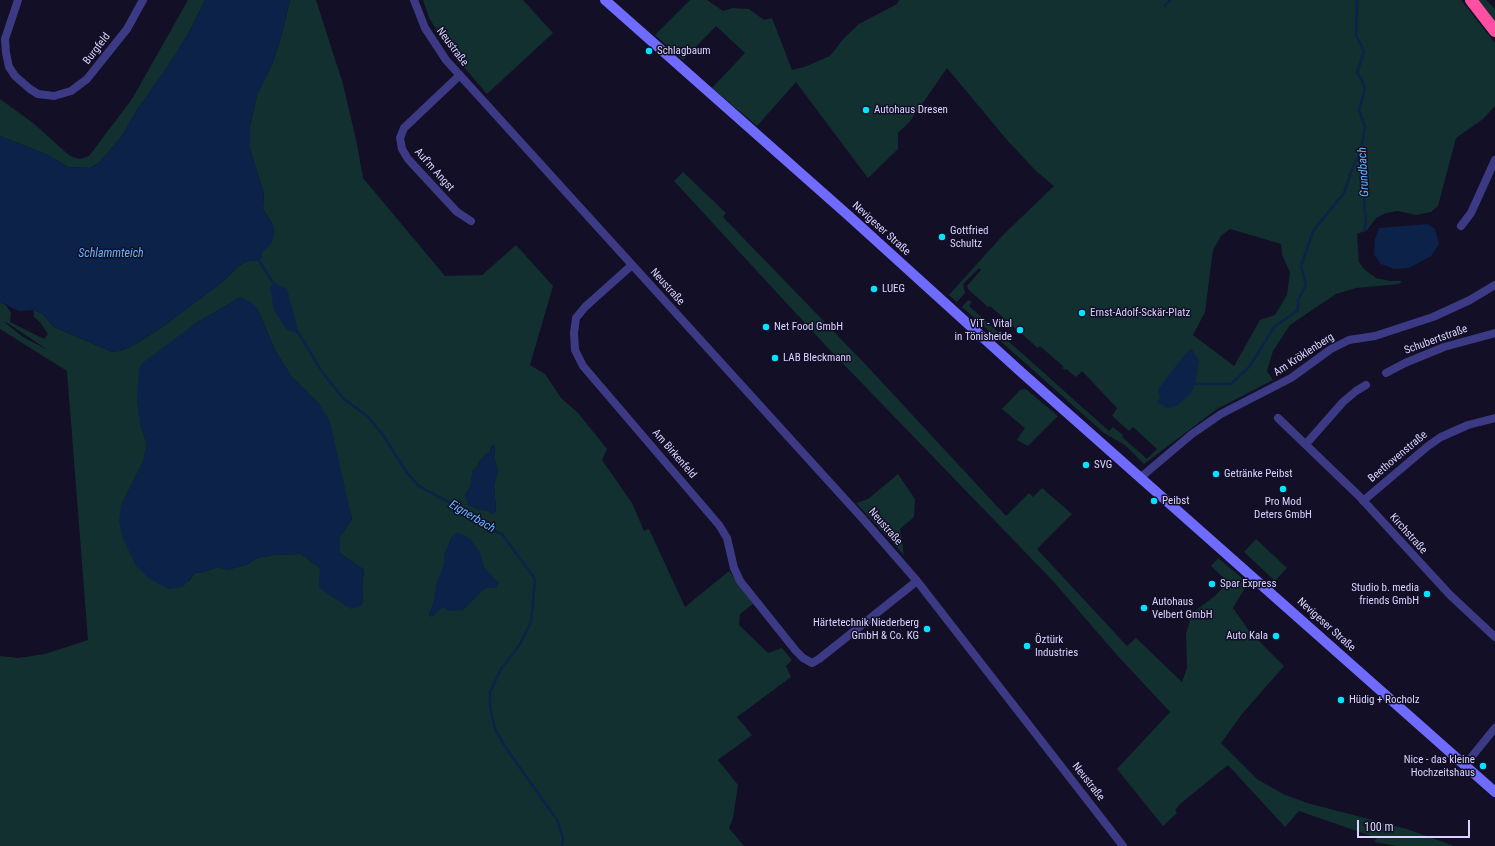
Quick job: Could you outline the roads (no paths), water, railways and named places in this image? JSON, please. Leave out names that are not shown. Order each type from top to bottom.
[{"type":"highway","points":[[1471,0],[1495,31]]},
{"type":"main road","name":"Nevigeser Straße","points":[[605,0],[849,216],[1021,372],[1495,792]]},
{"type":"street","name":"Burgfeld","points":[[18,0],[5,39],[9,67],[15,76],[30,89],[38,94],[54,96],[71,91],[86,79],[127,28],[143,0]]},
{"type":"street","name":"Neustraße","points":[[414,0],[420,19],[446,60],[852,507],[917,581],[1123,846]]},
{"type":"street","name":"Auf'm Angst","points":[[460,75],[404,128],[400,138],[402,149],[408,159],[457,212],[471,221]]},
{"type":"street","points":[[1461,226],[1471,213],[1495,160]]},
{"type":"street","name":"Am Birkenfeld","points":[[632,265],[585,307],[576,318],[574,333],[575,350],[583,366],[719,525],[727,538],[736,574],[740,581],[796,651],[803,658],[812,663],[819,660],[917,581]]},
{"type":"street","name":"Am Kröklenberg","points":[[1141,477],[1178,445],[1221,414],[1291,378],[1331,349],[1349,340],[1381,335],[1433,317],[1470,300],[1495,285]]},
{"type":"street","name":"Schubertstraße","points":[[1386,374],[1405,363],[1444,347],[1485,335],[1495,334]]},
{"type":"street","points":[[1306,444],[1343,402],[1366,385]]},
{"type":"street","name":"Kirchstraße","points":[[1278,418],[1363,501],[1450,595],[1495,637]]},
{"type":"street","name":"Beethovenstraße","points":[[1363,501],[1428,446],[1441,437],[1468,425],[1495,418]]},
{"type":"street","points":[[1465,765],[1495,728]]},
{"type":"water","name":"Schlammteich","points":[[205,0],[290,0],[281,37],[272,65],[257,95],[250,125],[250,149],[264,194],[263,209],[273,225],[274,235],[271,244],[262,253],[262,258],[255,261],[250,260],[240,265],[226,279],[161,328],[134,345],[120,351],[112,352],[54,327],[43,314],[34,310],[19,311],[0,302],[0,136],[48,155],[68,167],[90,168],[99,163],[122,136],[137,110],[170,63],[187,36]]},
{"type":"water","points":[[1427,224],[1435,229],[1439,244],[1431,256],[1409,268],[1394,269],[1381,264],[1374,255],[1375,239],[1379,228]]},
{"type":"water","points":[[274,283],[287,289],[299,334],[286,329],[274,310],[270,288]]},
{"type":"water","points":[[241,297],[252,303],[257,308],[275,350],[291,376],[319,403],[330,422],[352,519],[340,537],[340,553],[364,570],[362,589],[363,601],[362,605],[358,607],[351,609],[319,588],[320,568],[301,554],[274,555],[256,558],[248,564],[227,570],[218,567],[204,572],[195,573],[183,587],[168,589],[150,579],[136,566],[122,536],[119,521],[121,506],[143,462],[147,444],[140,424],[137,401],[139,370],[141,364],[196,323]]},
{"type":"water","points":[[1192,349],[1199,361],[1195,384],[1190,394],[1183,401],[1170,408],[1165,407],[1157,402],[1160,398],[1158,391],[1159,388],[1186,353]]},
{"type":"water","points":[[493,444],[495,446],[494,458],[498,470],[494,486],[496,511],[494,514],[491,514],[488,510],[479,510],[468,505],[465,495],[470,488],[473,470],[477,468],[479,462],[484,456],[490,452]]},
{"type":"water","points":[[457,533],[462,534],[472,541],[480,553],[483,566],[499,583],[496,588],[485,588],[463,610],[450,611],[442,607],[430,617],[429,614],[434,602],[436,585],[444,564],[444,556],[452,537]]},
{"type":"waterway","points":[[1165,6],[1170,0]]},
{"type":"waterway","name":"Grundbach","points":[[1357,0],[1356,36],[1364,51],[1357,73],[1362,80],[1365,89],[1359,110],[1365,127],[1361,151],[1367,179],[1364,202],[1366,222],[1364,231]]},
{"type":"waterway","points":[[1195,384],[1231,384],[1250,366],[1274,327],[1298,310],[1298,300],[1306,285],[1301,266],[1313,231],[1344,193],[1352,169],[1361,151]]},
{"type":"waterway","name":"Eignerbach","points":[[258,259],[275,286]]},
{"type":"waterway","name":"Eignerbach","points":[[298,332],[322,372],[343,398],[368,417],[383,435],[407,473],[419,486],[467,512],[486,528],[502,534],[535,579],[531,622],[520,644],[501,669],[490,692],[490,706],[495,729],[506,748],[557,820],[563,838],[562,846]]},
{"type":"place","name":"Schlagbaum","points":[[649,51]]},
{"type":"place","name":"Autohaus Dresen","points":[[866,110]]},
{"type":"place","name":"Gottfried Schultz","points":[[942,237]]},
{"type":"place","name":"LUEG","points":[[874,289]]},
{"type":"place","name":"Ernst-Adolf-Sckär-Platz","points":[[1082,313]]},
{"type":"place","name":"Net Food GmbH","points":[[766,327]]},
{"type":"place","name":"ViT - Vital in Tönisheide","points":[[1020,330]]},
{"type":"place","name":"LAB Bleckmann","points":[[775,358]]},
{"type":"place","name":"SVG","points":[[1086,465]]},
{"type":"place","name":"Getränke Peibst","points":[[1216,474]]},
{"type":"place","name":"Pro Mod Deters GmbH","points":[[1283,489]]},
{"type":"place","name":"Peibst","points":[[1154,501]]},
{"type":"place","name":"Spar Express","points":[[1212,584]]},
{"type":"place","name":"Studio b. media friends GmbH","points":[[1427,594]]},
{"type":"place","name":"Autohaus Velbert GmbH","points":[[1144,608]]},
{"type":"place","name":"Härtetechnik Niederberg GmbH & Co. KG","points":[[927,629]]},
{"type":"place","name":"Auto Kala","points":[[1276,636]]},
{"type":"place","name":"Öztürk Industries","points":[[1027,646]]},
{"type":"place","name":"Hüdig + Rocholz","points":[[1341,700]]},
{"type":"place","name":"Nice - das kleine Hochzeitshaus","points":[[1483,766]]}]
